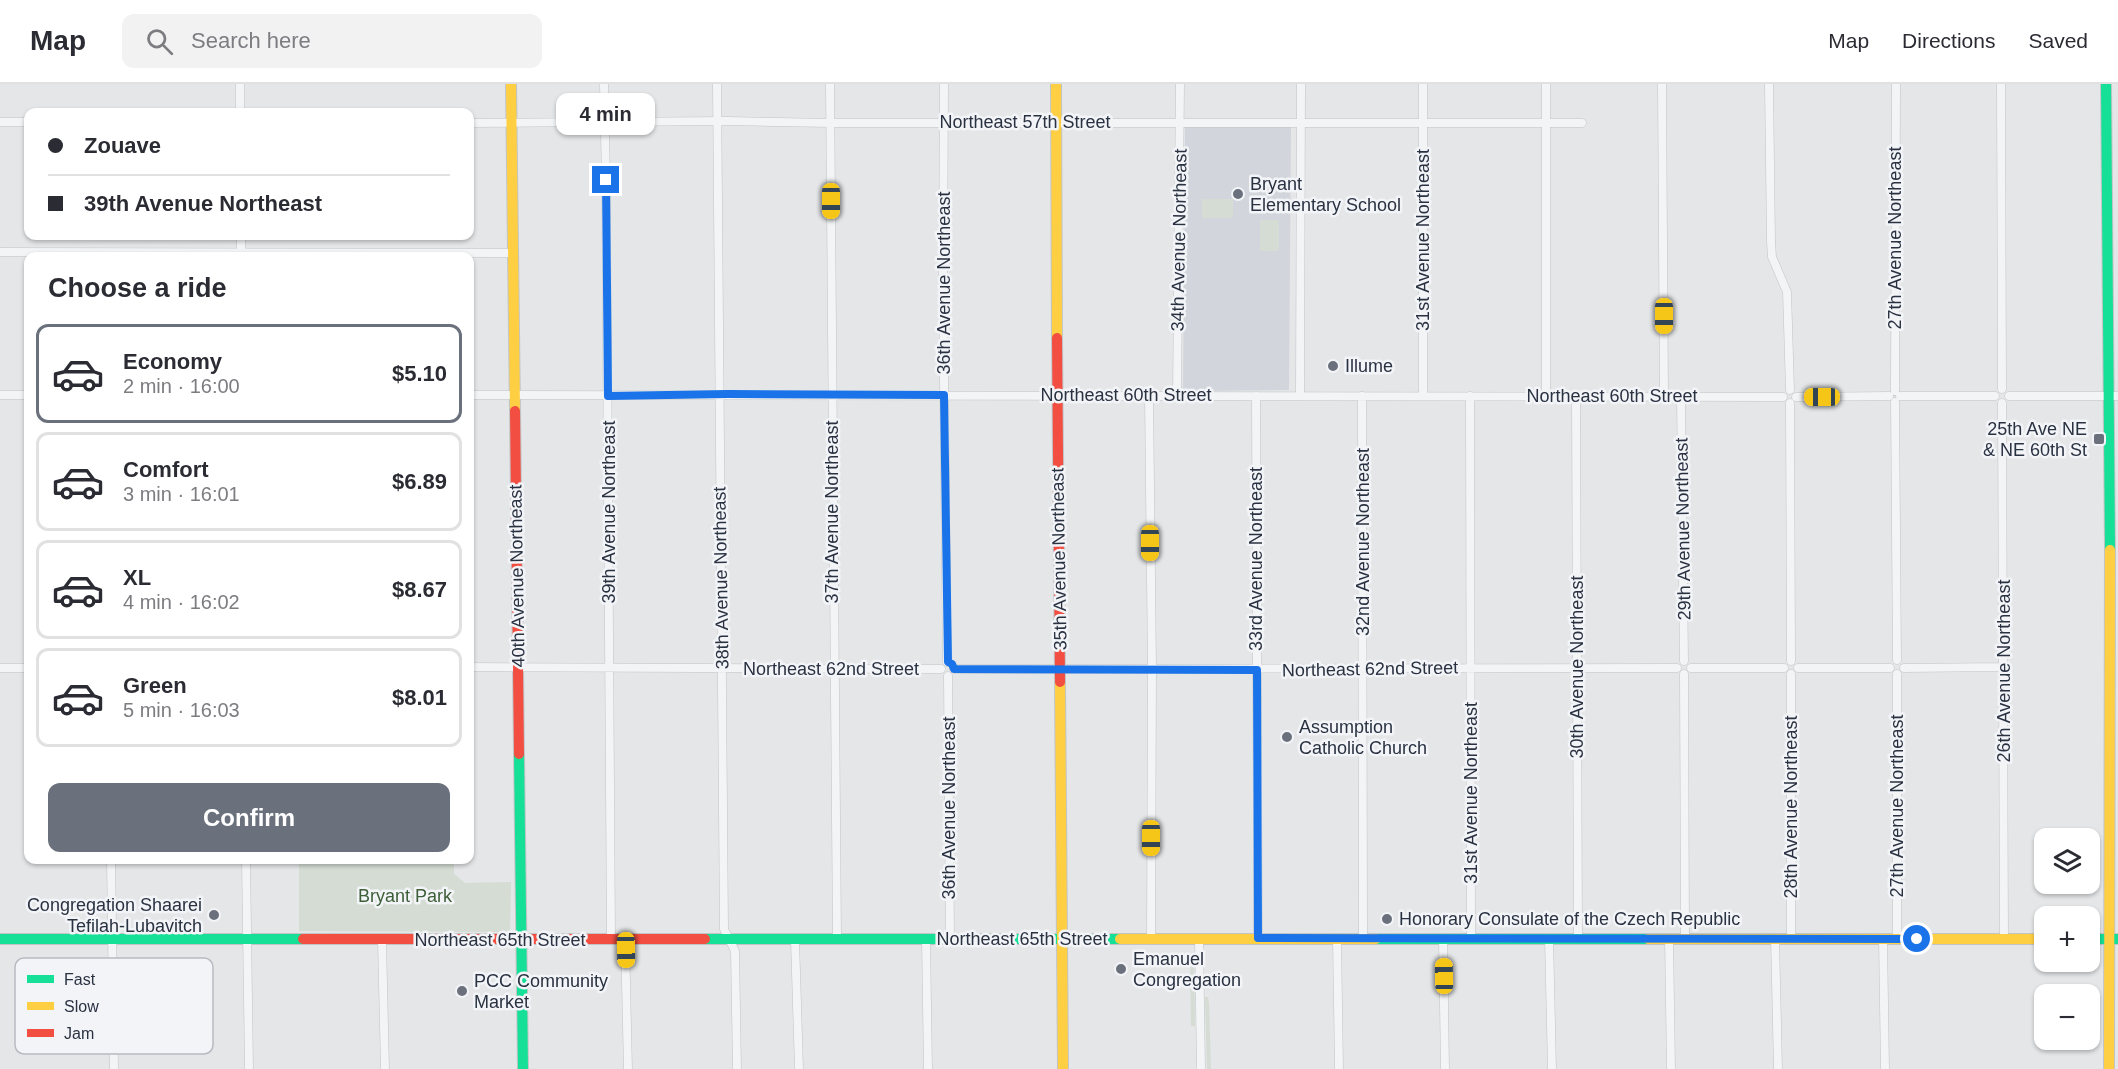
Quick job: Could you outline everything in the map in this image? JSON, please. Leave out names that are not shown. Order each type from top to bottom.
[{"type":"main road","name":"40th Avenue Northeast","points":[[512,84],[523,1069]]},
{"type":"main road","name":"35th Avenue Northeast","points":[[1056,84],[1063,1069]]},
{"type":"main road","points":[[2106,84],[2114,396],[2114,939],[2109,1069]]},
{"type":"main road","name":"Northeast 65th Street","points":[[0,939],[2034,939]]},
{"type":"street","points":[[240,84],[240,108]]},
{"type":"street","name":"39th Avenue Northeast","points":[[604,84],[611,940]]},
{"type":"street","name":"38th Avenue Northeast","points":[[717,84],[724,929],[735,951],[737,1069]]},
{"type":"street","name":"37th Avenue Northeast","points":[[830,84],[837,940]]},
{"type":"street","name":"36th Avenue Northeast","points":[[944,84],[944,395],[948,662]]},
{"type":"street","name":"34th Avenue Northeast","points":[[1177,396],[1180,84]]},
{"type":"street","points":[[1300,396],[1301,84]]},
{"type":"street","name":"31st Avenue Northeast","points":[[1423,84],[1423,396]]},
{"type":"street","points":[[1546,84],[1546,396]]},
{"type":"street","points":[[1662,84],[1664,396]]},
{"type":"street","points":[[1770,84],[1772,257],[1787,292],[1790,390],[1794,392],[1791,661]]},
{"type":"street","name":"27th Avenue Northeast","points":[[1896,84],[1897,660]]},
{"type":"street","points":[[2001,84],[2002,388]]},
{"type":"street","name":"Northeast 57th Street","points":[[474,123],[717,121],[1582,123]]},
{"type":"street","points":[[0,122],[24,122]]},
{"type":"street","points":[[0,252],[24,252]]},
{"type":"street","points":[[474,253],[514,253]]},
{"type":"street","points":[[1995,396],[2002,388]]},
{"type":"street","points":[[2002,388],[2008,391],[2009,396]]},
{"type":"street","points":[[1790,390],[1785,392],[1783,397],[1785,402],[1895,397],[1995,396]]},
{"type":"street","points":[[0,394],[24,395]]},
{"type":"street","name":"Northeast 60th Street","points":[[474,395],[1783,397]]},
{"type":"street","points":[[1149,395],[1152,670],[1151,939]]},
{"type":"street","name":"33rd Avenue Northeast","points":[[1256,396],[1258,938]]},
{"type":"street","name":"32nd Avenue Northeast","points":[[1362,396],[1363,939]]},
{"type":"street","name":"31st Avenue Northeast","points":[[1470,396],[1471,939]]},
{"type":"street","name":"30th Avenue Northeast","points":[[1576,396],[1578,938]]},
{"type":"street","name":"29th Avenue Northeast","points":[[1681,396],[1684,661]]},
{"type":"street","points":[[1995,396],[1997,401],[2002,403],[2009,396]]},
{"type":"street","points":[[2009,396],[2114,396]]},
{"type":"street","name":"26th Avenue Northeast","points":[[2002,403],[2004,939]]},
{"type":"street","points":[[1890,668],[1892,662],[1897,660],[1902,662],[1904,668]]},
{"type":"street","points":[[1785,668],[1786,664],[1791,661]]},
{"type":"street","points":[[1785,668],[1786,672],[1791,675],[1796,673],[1798,668],[1796,662],[1791,661]]},
{"type":"street","points":[[948,662],[954,669],[948,676],[943,675],[940,669],[948,662]]},
{"type":"street","points":[[1684,674],[1677,668],[1680,663],[1688,662],[1691,668]]},
{"type":"street","name":"Northeast 62nd Street","points":[[474,667],[940,669]]},
{"type":"street","points":[[1904,668],[2004,667]]},
{"type":"street","points":[[0,668],[24,668]]},
{"type":"street","name":"Northeast 62nd Street","points":[[954,669],[1677,668]]},
{"type":"street","points":[[1691,668],[1785,668]]},
{"type":"street","points":[[1684,674],[1691,668]]},
{"type":"street","points":[[1798,668],[1890,668]]},
{"type":"street","points":[[1890,668],[1893,673],[1897,674],[1904,668]]},
{"type":"street","points":[[1684,674],[1685,938]]},
{"type":"street","name":"27th Avenue Northeast","points":[[1897,674],[1897,939]]},
{"type":"street","name":"28th Avenue Northeast","points":[[1791,675],[1791,939]]},
{"type":"street","name":"36th Avenue Northeast","points":[[948,676],[950,940]]},
{"type":"street","points":[[111,864],[112,958]]},
{"type":"street","points":[[246,864],[249,1069]]},
{"type":"street","points":[[1549,938],[1552,1069]]},
{"type":"street","points":[[1669,938],[1671,1069]]},
{"type":"street","points":[[1775,938],[1778,1069]]},
{"type":"street","points":[[1199,939],[1201,1069]]},
{"type":"street","points":[[1337,939],[1339,1069]]},
{"type":"street","points":[[1443,939],[1445,1069]]},
{"type":"street","points":[[1883,939],[1885,1069]]},
{"type":"street","points":[[382,940],[385,1069]]},
{"type":"street","points":[[626,940],[628,1069]]},
{"type":"street","points":[[795,940],[800,1069]]},
{"type":"street","points":[[926,940],[928,1069]]},
{"type":"street","points":[[114,1054],[114,1069]]},
{"type":"shaded area","name":"Bryant Elementary School","points":[[1185,125],[1291,126],[1289,390],[1183,391]]},
{"type":"green space","points":[[1202,199],[1233,199],[1233,218],[1202,218]]},
{"type":"green space","points":[[1260,220],[1279,220],[1279,251],[1260,251]]},
{"type":"green space","name":"Bryant Park","points":[[299,864],[454,864],[454,874],[465,883],[511,882],[510,932],[299,931]]},
{"type":"green space","points":[[1190,956],[1194,956],[1195,1026],[1191,1026]]},
{"type":"green space","points":[[1205,997],[1208,997],[1209,1004],[1211,1069],[1207,1069]]},
{"type":"traffic: fast","points":[[2106,84],[2110,550]]},
{"type":"traffic: fast","points":[[519,754],[523,1069]]},
{"type":"traffic: fast","points":[[0,939],[303,939]]},
{"type":"traffic: fast","points":[[705,939],[1120,939]]},
{"type":"traffic: fast","points":[[1376,939],[1648,939]]},
{"type":"traffic: fast","points":[[2100,939],[2118,939]]},
{"type":"traffic: slow","points":[[511,84],[515,411]]},
{"type":"traffic: slow","points":[[1056,84],[1057,338]]},
{"type":"traffic: slow","points":[[2109,1069],[2110,550]]},
{"type":"traffic: slow","points":[[1060,682],[1063,1069]]},
{"type":"traffic: slow","points":[[1120,939],[1376,939]]},
{"type":"traffic: slow","points":[[1648,939],[2034,939]]},
{"type":"traffic: jam","points":[[1057,338],[1060,682]]},
{"type":"traffic: jam","points":[[515,411],[519,754]]},
{"type":"traffic: jam","points":[[303,939],[705,939]]},
{"type":"place","name":"Bryant Elementary School","points":[[1238,194]]},
{"type":"place","name":"Illume","points":[[1333,366]]},
{"type":"place","name":"25th Ave NE & NE 60th St","points":[[2099,439]]},
{"type":"place","name":"Assumption Catholic Church","points":[[1287,737]]},
{"type":"place","name":"Congregation Shaarei Tefilah-Lubavitch","points":[[214,915]]},
{"type":"place","name":"Honorary Consulate of the Czech Republic","points":[[1387,919]]},
{"type":"place","name":"Emanuel Congregation","points":[[1121,969]]},
{"type":"place","name":"PCC Community Market","points":[[462,991]]},
{"type":"route","points":[[606,180],[608,396],[944,395],[948,662],[954,666],[954,669],[1257,670],[1258,938],[1917,939]]}]
